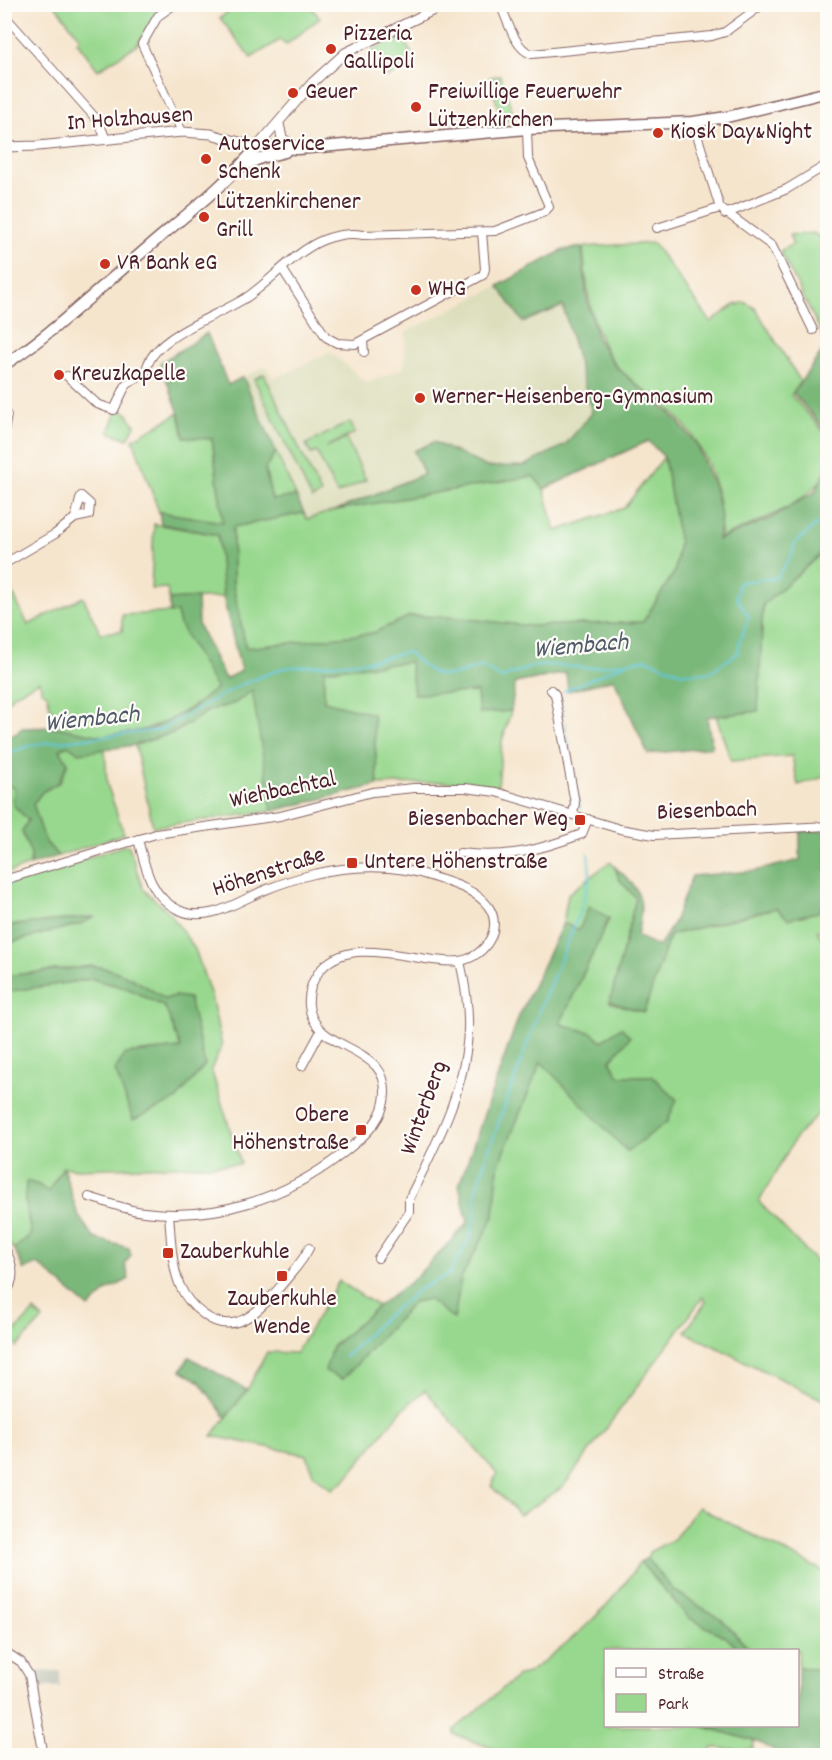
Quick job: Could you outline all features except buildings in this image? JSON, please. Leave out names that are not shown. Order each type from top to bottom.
[{"type":"main road","points":[[4,365],[39,340],[240,168],[257,147],[298,149],[528,129],[693,122],[727,117],[828,92]]},
{"type":"main road","points":[[240,168],[261,158],[298,149]]},
{"type":"street","points":[[257,147],[313,82],[345,53],[446,4]]},
{"type":"street","points":[[500,4],[522,50],[532,54],[712,36],[724,32],[763,4]]},
{"type":"street","points":[[171,7],[158,16],[142,44],[182,132]]},
{"type":"street","points":[[4,15],[99,122],[106,140]]},
{"type":"street","points":[[693,122],[723,211],[772,246],[813,330]]},
{"type":"street","points":[[279,124],[282,138],[298,149]]},
{"type":"street","points":[[68,376],[97,404],[114,410],[126,385],[146,372],[149,359],[165,344],[192,324],[208,320],[247,297],[313,245],[345,234],[482,232],[507,229],[549,207],[528,158],[528,129]]},
{"type":"street","name":"In Holzhausen","points":[[4,147],[182,132],[211,134],[257,147]]},
{"type":"street","points":[[236,141],[242,157],[240,168]]},
{"type":"street","points":[[657,228],[723,211],[787,189],[828,164]]},
{"type":"street","points":[[283,270],[326,337],[337,344],[363,341],[483,275],[485,269],[482,232]]},
{"type":"street","points":[[363,341],[364,352]]},
{"type":"street","points":[[4,432],[7,415]]},
{"type":"street","points":[[4,564],[56,534],[75,518]]},
{"type":"street","points":[[551,690],[555,694],[575,803],[573,814]]},
{"type":"street","name":"Wiehbachtal","points":[[4,880],[138,839],[176,830],[280,816],[372,792],[414,788],[487,790],[573,814]]},
{"type":"street","name":"Biesenbach","points":[[573,814],[620,829],[669,836],[828,826]]},
{"type":"street","points":[[460,853],[502,856],[543,848],[582,834],[588,819]]},
{"type":"street","name":"Höhenstraße","points":[[138,839],[151,884],[163,900],[189,914],[203,915],[218,911],[276,886],[333,870],[379,868],[404,870],[450,883],[480,898],[492,915],[491,940],[482,951],[460,961]]},
{"type":"street","points":[[89,1197],[142,1212],[169,1214],[221,1210],[271,1197],[323,1169],[367,1133],[379,1118],[384,1101],[384,1084],[380,1073],[363,1054],[334,1041],[321,1030],[310,1011],[311,987],[325,965],[337,958],[368,952],[460,961]]},
{"type":"street","name":"Winterberg","points":[[378,1257],[409,1212],[409,1199],[447,1118],[463,1069],[468,1030],[466,992],[460,961]]},
{"type":"street","points":[[302,1066],[321,1030]]},
{"type":"street","points":[[169,1214],[172,1252],[180,1288],[193,1306],[207,1317],[220,1323],[237,1322],[261,1310],[303,1261],[309,1248]]},
{"type":"street","points":[[4,1248],[14,1274],[13,1282],[4,1295]]},
{"type":"street","points":[[4,1651],[21,1662],[29,1674],[44,1755]]},
{"type":"shaded area","name":"Werner-Heisenberg-Gymnasium","points":[[498,286],[523,322],[563,306],[593,413],[565,445],[524,466],[487,467],[434,442],[425,474],[307,520],[243,377],[266,366],[273,379],[330,352],[367,383],[404,368],[406,332]]},
{"type":"shaded area","points":[[31,1671],[60,1671],[60,1687],[33,1687]]},
{"type":"green space","points":[[55,5],[163,5],[137,45],[98,70],[77,42],[80,38]]},
{"type":"green space","points":[[238,5],[309,5],[320,18],[286,45],[280,40],[251,58],[220,18]]},
{"type":"green space","points":[[402,35],[416,63],[386,78],[372,50]]},
{"type":"green space","points":[[500,75],[515,119],[502,121],[489,78]]},
{"type":"green space","points":[[813,233],[827,241],[827,340],[780,251],[793,244],[789,235]]},
{"type":"green space","points":[[653,243],[711,322],[737,303],[738,305],[744,302],[755,308],[801,382],[791,395],[827,435],[828,464],[823,477],[813,489],[783,510],[720,538],[716,488],[704,455],[674,414],[615,364],[600,337],[591,308],[583,247]]},
{"type":"green space","points":[[582,247],[587,299],[597,338],[615,366],[674,417],[697,445],[714,487],[721,516],[718,540],[771,518],[815,492],[827,468],[827,559],[823,552],[763,605],[758,711],[707,717],[712,747],[648,754],[614,679],[568,691],[566,673],[515,683],[511,711],[479,713],[477,692],[414,694],[410,662],[324,670],[324,701],[373,714],[378,785],[272,811],[252,690],[235,703],[208,711],[175,732],[135,745],[79,753],[67,745],[60,750],[68,763],[59,782],[42,792],[33,804],[45,841],[58,856],[30,865],[31,854],[22,832],[28,820],[13,805],[14,788],[5,784],[5,736],[16,734],[22,728],[55,727],[102,736],[152,729],[193,707],[216,688],[180,625],[177,612],[170,613],[169,600],[197,598],[198,624],[225,679],[241,671],[223,597],[218,535],[161,524],[159,512],[223,522],[212,439],[184,437],[179,413],[160,363],[207,333],[228,385],[243,377],[276,452],[265,469],[272,500],[296,496],[304,513],[233,527],[233,585],[246,648],[373,633],[410,616],[451,617],[530,626],[643,622],[675,571],[679,541],[664,457],[648,441],[544,489],[533,476],[336,510],[424,474],[414,451],[434,442],[487,467],[524,466],[565,445],[592,413],[563,306],[523,322],[498,286],[563,250]]},
{"type":"green space","points":[[827,344],[828,432],[793,393]]},
{"type":"green space","points":[[264,374],[321,494],[312,499],[254,379]]},
{"type":"green space","points":[[118,409],[127,413],[135,425],[128,439],[109,432]]},
{"type":"green space","points":[[179,413],[184,437],[212,439],[223,523],[159,512],[133,439]]},
{"type":"green space","points":[[350,422],[355,433],[326,447],[346,439],[366,480],[337,494],[317,452],[311,454],[306,444]]},
{"type":"green space","points":[[276,452],[296,496],[272,500],[265,468]]},
{"type":"green space","points":[[664,457],[679,541],[675,571],[643,622],[530,626],[451,617],[410,616],[374,633],[246,648],[233,585],[233,527],[304,513],[307,519],[336,510],[533,476],[544,489],[556,531],[624,508]]},
{"type":"green space","points":[[154,524],[218,535],[223,597],[169,600],[167,588],[151,589]]},
{"type":"green space","points":[[823,552],[828,559],[827,776],[798,785],[792,756],[731,761],[716,716],[758,711],[763,605]]},
{"type":"green space","points":[[13,594],[28,625],[83,597],[100,633],[122,631],[122,615],[177,612],[180,625],[217,688],[192,707],[165,722],[121,735],[99,736],[55,727],[47,694],[41,690],[40,681],[13,695],[5,705],[5,598]]},
{"type":"green space","points":[[410,662],[414,694],[478,691],[479,713],[511,711],[502,741],[498,786],[440,782],[378,785],[373,714],[324,701],[323,670]]},
{"type":"green space","points":[[253,690],[272,811],[153,827],[135,745],[176,732],[208,711],[235,703]]},
{"type":"green space","points":[[67,745],[105,749],[107,784],[124,834],[58,856],[45,841],[33,804],[42,792],[60,782],[68,763],[60,751]]},
{"type":"green space","points":[[4,784],[15,788],[28,820],[22,832],[31,854],[30,865],[5,874]]},
{"type":"green space","points":[[827,830],[827,896],[818,912],[788,919],[776,908],[670,935],[644,1012],[610,1002],[636,898],[619,879],[615,867],[632,883],[640,897],[641,914],[637,936],[659,947],[674,922],[692,876],[755,871],[800,860],[800,831]]},
{"type":"green space","points":[[126,845],[129,846],[143,889],[169,912],[195,949],[211,996],[222,1046],[211,1069],[241,1164],[77,1169],[63,1167],[48,1192],[39,1185],[26,1182],[25,1200],[31,1235],[14,1249],[4,1239],[5,992],[92,979],[129,989],[165,1007],[181,1048],[125,1054],[205,1065],[175,996],[165,999],[140,983],[102,967],[92,966],[5,976],[4,944],[80,924],[93,917],[5,926],[5,884]]},
{"type":"green space","points":[[610,862],[615,867],[619,879],[636,898],[610,1002],[643,1012],[670,935],[776,908],[818,912],[827,896],[827,926],[817,931],[827,947],[827,1113],[823,1109],[796,1137],[759,1202],[827,1273],[827,1402],[685,1332],[706,1302],[703,1297],[563,1487],[520,1515],[491,1486],[497,1474],[425,1390],[401,1411],[345,1480],[332,1489],[313,1474],[307,1455],[212,1436],[247,1390],[267,1352],[296,1353],[339,1281],[378,1306],[332,1347],[342,1379],[414,1302],[428,1299],[454,1319],[461,1278],[494,1216],[498,1167],[541,1061],[627,1151],[652,1076],[619,1076],[610,1060],[630,1037],[620,1028],[602,1041],[592,1033],[560,1024],[609,919],[579,930],[563,923],[568,894]]},
{"type":"green space","points":[[589,906],[609,918],[560,1024],[592,1033],[602,1041],[621,1027],[630,1037],[610,1061],[619,1076],[652,1076],[677,1100],[667,1122],[627,1151],[541,1062],[498,1167],[494,1216],[461,1278],[454,1319],[428,1299],[414,1302],[343,1379],[325,1371],[332,1347],[378,1306],[413,1280],[468,1223],[459,1185],[519,1016],[563,923],[579,930]]},
{"type":"green space","points":[[95,917],[80,924],[5,944],[5,926]]},
{"type":"green space","points":[[92,966],[121,974],[165,999],[175,996],[189,998],[205,1065],[176,1100],[133,1120],[115,1070],[125,1054],[181,1048],[165,1007],[129,989],[92,979],[5,992],[5,976]]},
{"type":"green space","points":[[63,1167],[78,1215],[94,1238],[129,1248],[131,1255],[125,1264],[129,1279],[108,1290],[89,1308],[38,1264],[24,1270],[14,1249],[31,1234],[25,1200],[26,1181],[39,1185],[48,1192]]},
{"type":"green space","points":[[34,1311],[43,1319],[17,1347],[8,1339]]},
{"type":"green space","points":[[189,1357],[247,1390],[226,1418],[199,1381],[181,1370]]},
{"type":"green space","points":[[698,1507],[827,1573],[827,1671],[799,1667],[799,1649],[749,1649],[722,1620],[673,1590],[647,1558],[649,1552],[674,1539]]},
{"type":"green space","points":[[647,1558],[673,1590],[722,1620],[749,1649],[738,1649],[726,1637],[689,1618],[640,1562]]},
{"type":"green space","points":[[640,1562],[689,1618],[726,1637],[738,1649],[604,1649],[604,1727],[705,1727],[754,1741],[753,1748],[743,1750],[713,1748],[708,1755],[512,1756],[454,1734],[454,1730],[519,1675],[528,1673],[560,1649],[603,1609],[629,1579]]},
{"type":"green space","points":[[799,1667],[827,1671],[827,1755],[781,1755],[761,1743],[705,1727],[799,1727]]},
{"type":"waterway","name":"Wiembach","points":[[4,754],[36,744],[160,730],[240,685],[283,668],[369,661],[408,652],[434,673],[449,676],[481,666],[502,678],[531,667],[549,665],[591,668],[646,659],[682,673],[708,673],[738,653],[739,643],[749,617],[736,597],[739,582],[776,578],[792,555],[795,543],[828,515]]},
{"type":"waterway","points":[[564,691],[625,664]]},
{"type":"waterway","points":[[560,697],[561,703]]},
{"type":"waterway","points":[[562,709],[563,716]]},
{"type":"waterway","points":[[565,723],[566,732]]},
{"type":"waterway","points":[[567,735],[569,747]]},
{"type":"waterway","points":[[570,750],[571,760]]},
{"type":"waterway","points":[[572,765],[575,780]]},
{"type":"waterway","points":[[576,785],[577,790]]},
{"type":"waterway","points":[[578,795],[580,809]]},
{"type":"waterway","points":[[345,1357],[384,1318],[420,1289],[449,1274],[469,1240],[475,1219],[476,1191],[488,1152],[538,1014],[583,904],[590,875],[588,853]]},
{"type":"waterway","points":[[4,885],[73,863]]},
{"type":"place","name":"Pizzeria Gallipoli","points":[[331,49]]},
{"type":"place","name":"Geuer","points":[[293,93]]},
{"type":"place","name":"Freiwillige Feuerwehr Lützenkirchen","points":[[416,107]]},
{"type":"place","name":"Kiosk Day&Night","points":[[658,133]]},
{"type":"place","name":"Autoservice Schenk","points":[[206,159]]},
{"type":"place","name":"Lützenkirchener Grill","points":[[204,217]]},
{"type":"place","name":"VR Bank eG","points":[[105,264]]},
{"type":"place","name":"WHG","points":[[416,290]]},
{"type":"place","name":"Kreuzkapelle","points":[[59,375]]},
{"type":"place","name":"Werner-Heisenberg-Gymnasium","points":[[420,398]]},
{"type":"place","name":"Biesenbacher Weg","points":[[580,820]]},
{"type":"place","name":"Untere Höhenstraße","points":[[352,863]]},
{"type":"place","name":"Obere Höhenstraße","points":[[361,1130]]},
{"type":"place","name":"Zauberkuhle","points":[[168,1253]]},
{"type":"place","name":"Zauberkuhle Wende","points":[[282,1276]]}]
